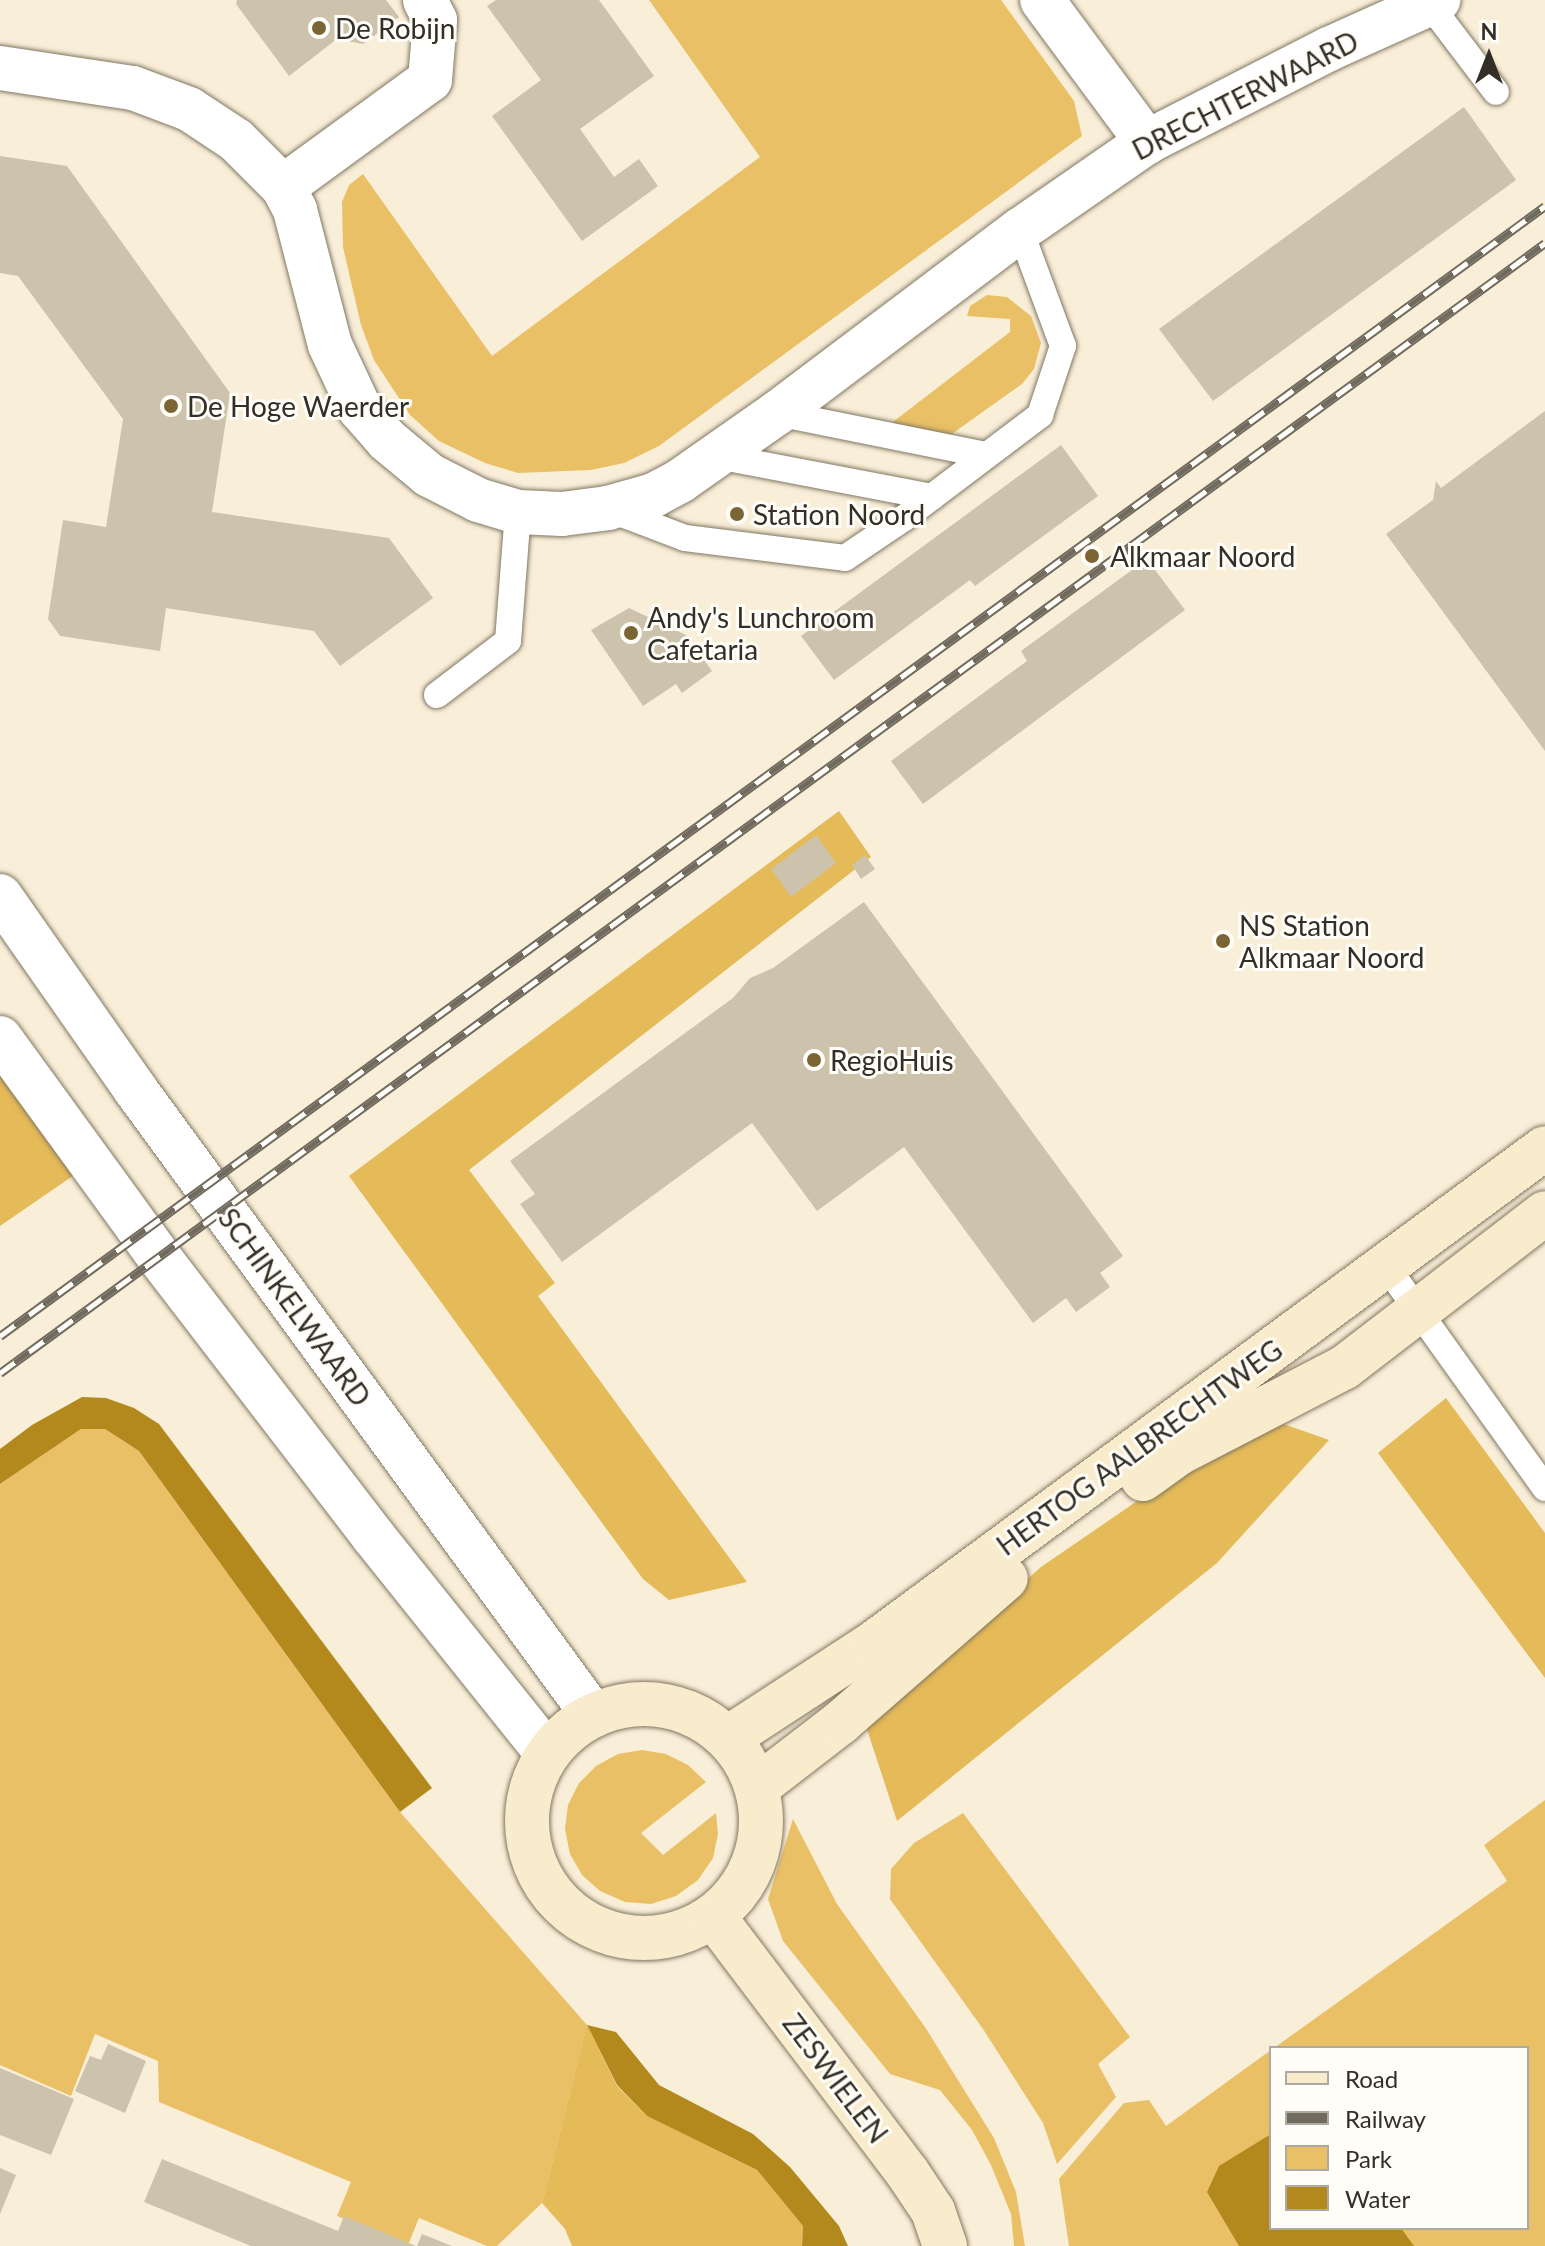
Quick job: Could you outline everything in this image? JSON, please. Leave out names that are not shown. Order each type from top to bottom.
[{"type":"main road","name":"HERTOG AALBRECHTWEG","points":[[728,1738],[875,1642],[1545,1148]]},
{"type":"main road","name":"HERTOG AALBRECHTWEG","points":[[757,1787],[840,1723],[1038,1552],[1179,1453],[1345,1367],[1545,1213]]},
{"type":"main road","points":[[628,1705],[664,1705],[698,1717],[728,1738],[746,1760],[757,1787],[762,1824],[756,1859],[739,1891],[714,1917],[676,1935],[634,1939],[594,1928],[560,1904],[537,1870],[526,1829],[531,1788],[547,1753],[569,1730],[593,1715],[628,1705]]},
{"type":"main road","name":"ZESWIELEN","points":[[714,1917],[907,2172],[933,2211],[945,2246]]},
{"type":"street","points":[[283,187],[430,80],[435,20],[425,0]]},
{"type":"street","points":[[1042,0],[1147,142]]},
{"type":"street","name":"DRECHTERWAARD","points":[[0,68],[80,77],[162,97],[215,124],[283,187],[305,237],[330,345],[360,409],[404,458],[429,475],[478,500],[518,512],[562,514],[608,508],[654,495],[717,456],[1020,230],[1147,142],[1329,49],[1434,2]]},
{"type":"street","name":"SCHINKELWAARD","points":[[0,896],[135,1089],[593,1715]]},
{"type":"street","points":[[0,1038],[169,1270],[373,1536],[547,1753]]},
{"type":"lane","points":[[1434,2],[1496,92]]},
{"type":"lane","name":"DRECHTERWAARD","points":[[608,508],[685,538],[845,558],[1040,415],[1063,346],[1020,230]]},
{"type":"lane","points":[[777,413],[986,455]]},
{"type":"lane","points":[[717,456],[932,497]]},
{"type":"lane","points":[[437,695],[508,641],[518,512]]},
{"type":"lane","points":[[1386,1266],[1545,1488]]},
{"type":"green space","points":[[649,0],[1001,0],[1074,101],[1082,136],[659,446],[624,463],[591,470],[518,473],[485,463],[439,441],[410,415],[374,360],[361,325],[343,247],[342,202],[349,185],[363,174],[492,356],[760,157]]},
{"type":"green space","points":[[987,295],[1007,297],[1031,316],[1041,343],[1034,369],[1022,384],[949,436],[889,425],[1010,332],[1010,319],[967,316],[970,306]]},
{"type":"green space","points":[[81,1429],[105,1429],[139,1451],[400,1812],[587,2025],[542,2203],[497,2246],[487,2246],[419,2218],[408,2245],[337,2216],[351,2182],[159,2102],[158,2061],[95,2034],[71,2096],[0,2065],[0,1484]]},
{"type":"green space","points":[[642,1750],[666,1754],[688,1765],[706,1782],[641,1833],[663,1855],[716,1813],[718,1834],[713,1858],[698,1880],[676,1896],[651,1904],[625,1902],[600,1891],[582,1875],[570,1854],[565,1829],[568,1805],[579,1783],[596,1766],[618,1754]]},
{"type":"green space","points":[[1545,1800],[1545,2246],[1069,2246],[1059,2179],[1124,2103],[1149,2100],[1166,2126],[1269,2051],[1269,2230],[1529,2230],[1529,2046],[1277,2046],[1507,1881],[1484,1845]]},
{"type":"green space","points":[[963,1813],[1130,2037],[1098,2064],[1116,2097],[1057,2164],[1043,2123],[983,2029],[890,1899],[891,1869],[914,1843]]},
{"type":"green space","points":[[793,1819],[837,1904],[925,2027],[994,2138],[1016,2192],[1025,2246],[1014,2246],[1011,2214],[991,2165],[972,2130],[940,2090],[890,2074],[783,1941],[768,1899]]},
{"type":"shaded area","points":[[839,811],[871,857],[469,1170],[555,1283],[538,1296],[747,1582],[669,1600],[643,1579],[349,1176]]},
{"type":"shaded area","points":[[0,1061],[80,1171],[0,1226]]},
{"type":"shaded area","points":[[1446,1398],[1545,1533],[1545,1678],[1378,1453]]},
{"type":"shaded area","points":[[1261,1416],[1329,1440],[1217,1563],[897,1821],[865,1723],[1041,1567]]},
{"type":"shaded area","points":[[587,2025],[617,2086],[647,2116],[757,2170],[803,2226],[802,2246],[572,2246],[565,2229],[542,2203]]},
{"type":"water","points":[[82,1397],[106,1398],[134,1408],[159,1424],[432,1788],[400,1812],[139,1451],[105,1429],[81,1429],[0,1484],[0,1449],[32,1425]]},
{"type":"water","points":[[587,2025],[616,2032],[659,2085],[753,2134],[790,2167],[839,2226],[848,2246],[802,2246],[803,2226],[757,2170],[647,2116],[617,2085]]},
{"type":"water","points":[[1269,2135],[1269,2230],[1402,2230],[1414,2246],[1239,2246],[1207,2192],[1219,2166]]},
{"type":"building","name":"De Robijn","points":[[237,0],[386,0],[399,17],[363,44],[337,39],[289,76],[236,4]]},
{"type":"building","points":[[496,0],[599,0],[654,76],[580,129],[614,177],[639,159],[658,186],[582,241],[492,116],[541,80],[487,6]]},
{"type":"building","points":[[1464,107],[1516,180],[1213,401],[1159,329]]},
{"type":"building","name":"De Hoge Waerder","points":[[0,156],[67,166],[230,393],[212,512],[389,538],[433,598],[340,666],[314,631],[166,608],[160,651],[60,636],[48,619],[63,520],[106,527],[123,419],[18,276],[0,273]]},
{"type":"building","points":[[1545,411],[1545,751],[1386,534],[1433,500],[1436,481],[1441,488]]},
{"type":"building","points":[[1061,445],[1098,496],[975,586],[970,580],[834,680],[801,636]]},
{"type":"building","points":[[1147,559],[1185,610],[923,804],[891,761],[1027,661],[1021,651]]},
{"type":"building","points":[[629,608],[686,635],[712,671],[682,693],[676,684],[643,706],[591,630]]},
{"type":"building","points":[[816,835],[836,863],[791,897],[771,869]]},
{"type":"building","points":[[865,855],[875,869],[861,879],[852,865]]},
{"type":"building","name":"RegioHuis","points":[[864,902],[1123,1256],[1100,1273],[1110,1287],[1076,1312],[1066,1298],[1033,1323],[904,1147],[817,1211],[752,1123],[562,1262],[520,1204],[535,1194],[510,1161],[733,998],[750,978],[773,968]]},
{"type":"building","points":[[108,2044],[146,2061],[125,2113],[75,2091],[90,2056],[101,2060]]},
{"type":"building","points":[[0,2068],[74,2099],[51,2155],[0,2135]]},
{"type":"building","points":[[162,2159],[338,2231],[344,2216],[416,2246],[251,2246],[144,2202]]},
{"type":"building","points":[[0,2168],[16,2175],[0,2214]]},
{"type":"building","points":[[422,2234],[452,2246],[417,2246]]},
{"type":"railway","points":[[0,1336],[1545,206]]},
{"type":"railway","points":[[0,1373],[1545,243]]},
{"type":"place","name":"De Robijn","points":[[319,28]]},
{"type":"place","name":"De Hoge Waerder","points":[[171,406]]},
{"type":"place","name":"Station Noord","points":[[737,514]]},
{"type":"place","name":"Alkmaar Noord","points":[[1092,556]]},
{"type":"place","name":"Andy's Lunchroom Cafetaria","points":[[631,633]]},
{"type":"place","name":"NS Station Alkmaar Noord","points":[[1223,941]]},
{"type":"place","name":"RegioHuis","points":[[814,1060]]}]
